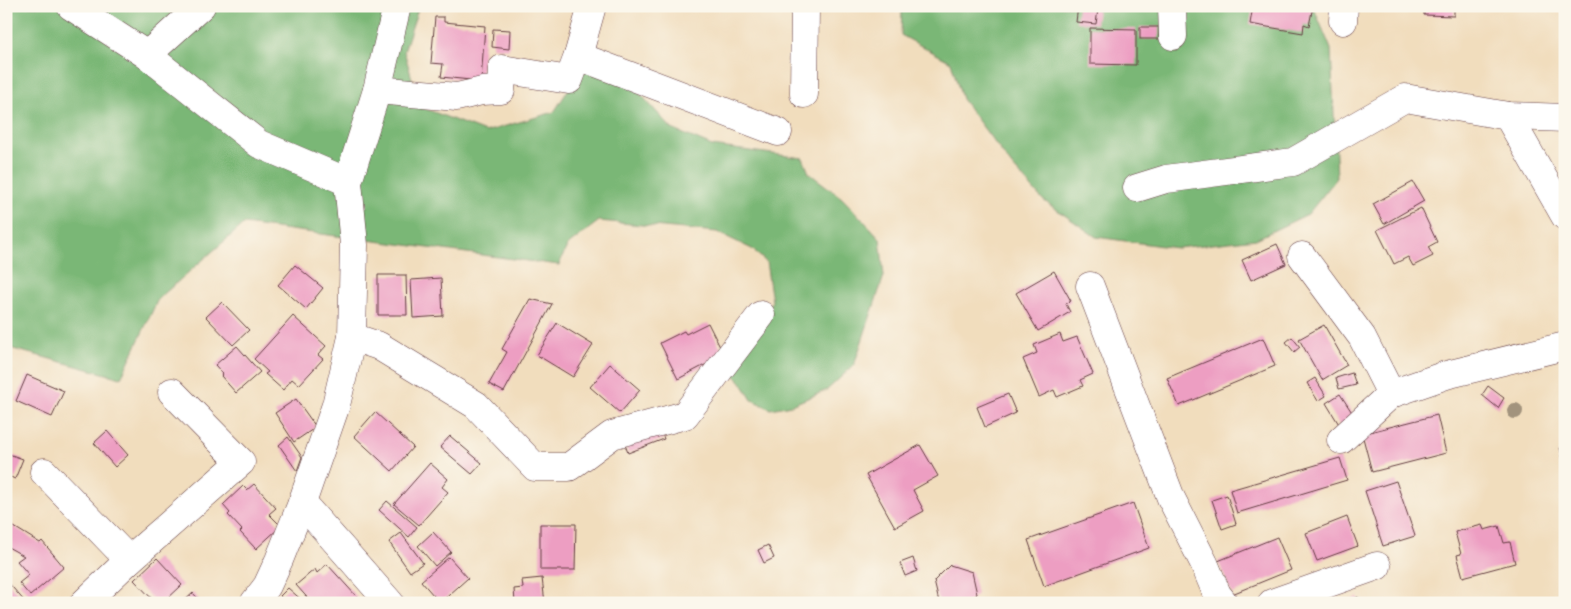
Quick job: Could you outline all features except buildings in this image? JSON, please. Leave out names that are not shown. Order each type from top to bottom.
[{"type":"street","points":[[71,6],[147,55],[259,144],[348,182]]},
{"type":"street","points":[[147,55],[201,6]]},
{"type":"street","points":[[254,603],[267,586],[302,503],[336,405],[352,337],[354,245],[348,182],[377,90],[397,6]]},
{"type":"street","points":[[377,90],[457,98],[482,91],[501,90],[502,70],[569,80],[592,6]]},
{"type":"street","points":[[804,94],[805,6]]},
{"type":"street","points":[[1172,6],[1173,36]]},
{"type":"street","points":[[578,56],[778,132]]},
{"type":"street","points":[[1137,188],[1166,179],[1293,162],[1405,98],[1508,116],[1565,118]]},
{"type":"street","points":[[1508,116],[1565,216]]},
{"type":"street","points":[[1302,256],[1362,337],[1391,394]]},
{"type":"street","points":[[1090,286],[1171,498],[1204,563],[1217,594],[1224,603]]},
{"type":"street","points":[[352,337],[379,346],[476,405],[535,466],[569,467],[612,435],[685,415],[761,315]]},
{"type":"street","points":[[1341,440],[1391,394],[1446,375],[1565,346]]},
{"type":"street","points":[[84,603],[129,560],[242,462],[172,392]]},
{"type":"street","points":[[44,472],[129,560]]},
{"type":"street","points":[[302,503],[390,603]]},
{"type":"street","points":[[1272,603],[1377,566]]},
{"type":"green space","points":[[6,6],[419,6],[404,51],[415,89],[408,102],[485,132],[554,112],[572,84],[588,36],[672,129],[712,146],[803,158],[809,173],[842,198],[880,238],[884,276],[854,365],[827,390],[791,405],[771,409],[752,400],[741,382],[729,370],[764,317],[772,301],[766,262],[752,249],[717,232],[599,221],[567,246],[559,265],[244,224],[158,299],[121,378],[6,347]]},
{"type":"green space","points":[[902,6],[1313,6],[1331,49],[1337,178],[1308,214],[1256,239],[1177,248],[1096,237],[1043,200],[1012,166],[962,99],[951,62],[901,35]]}]
